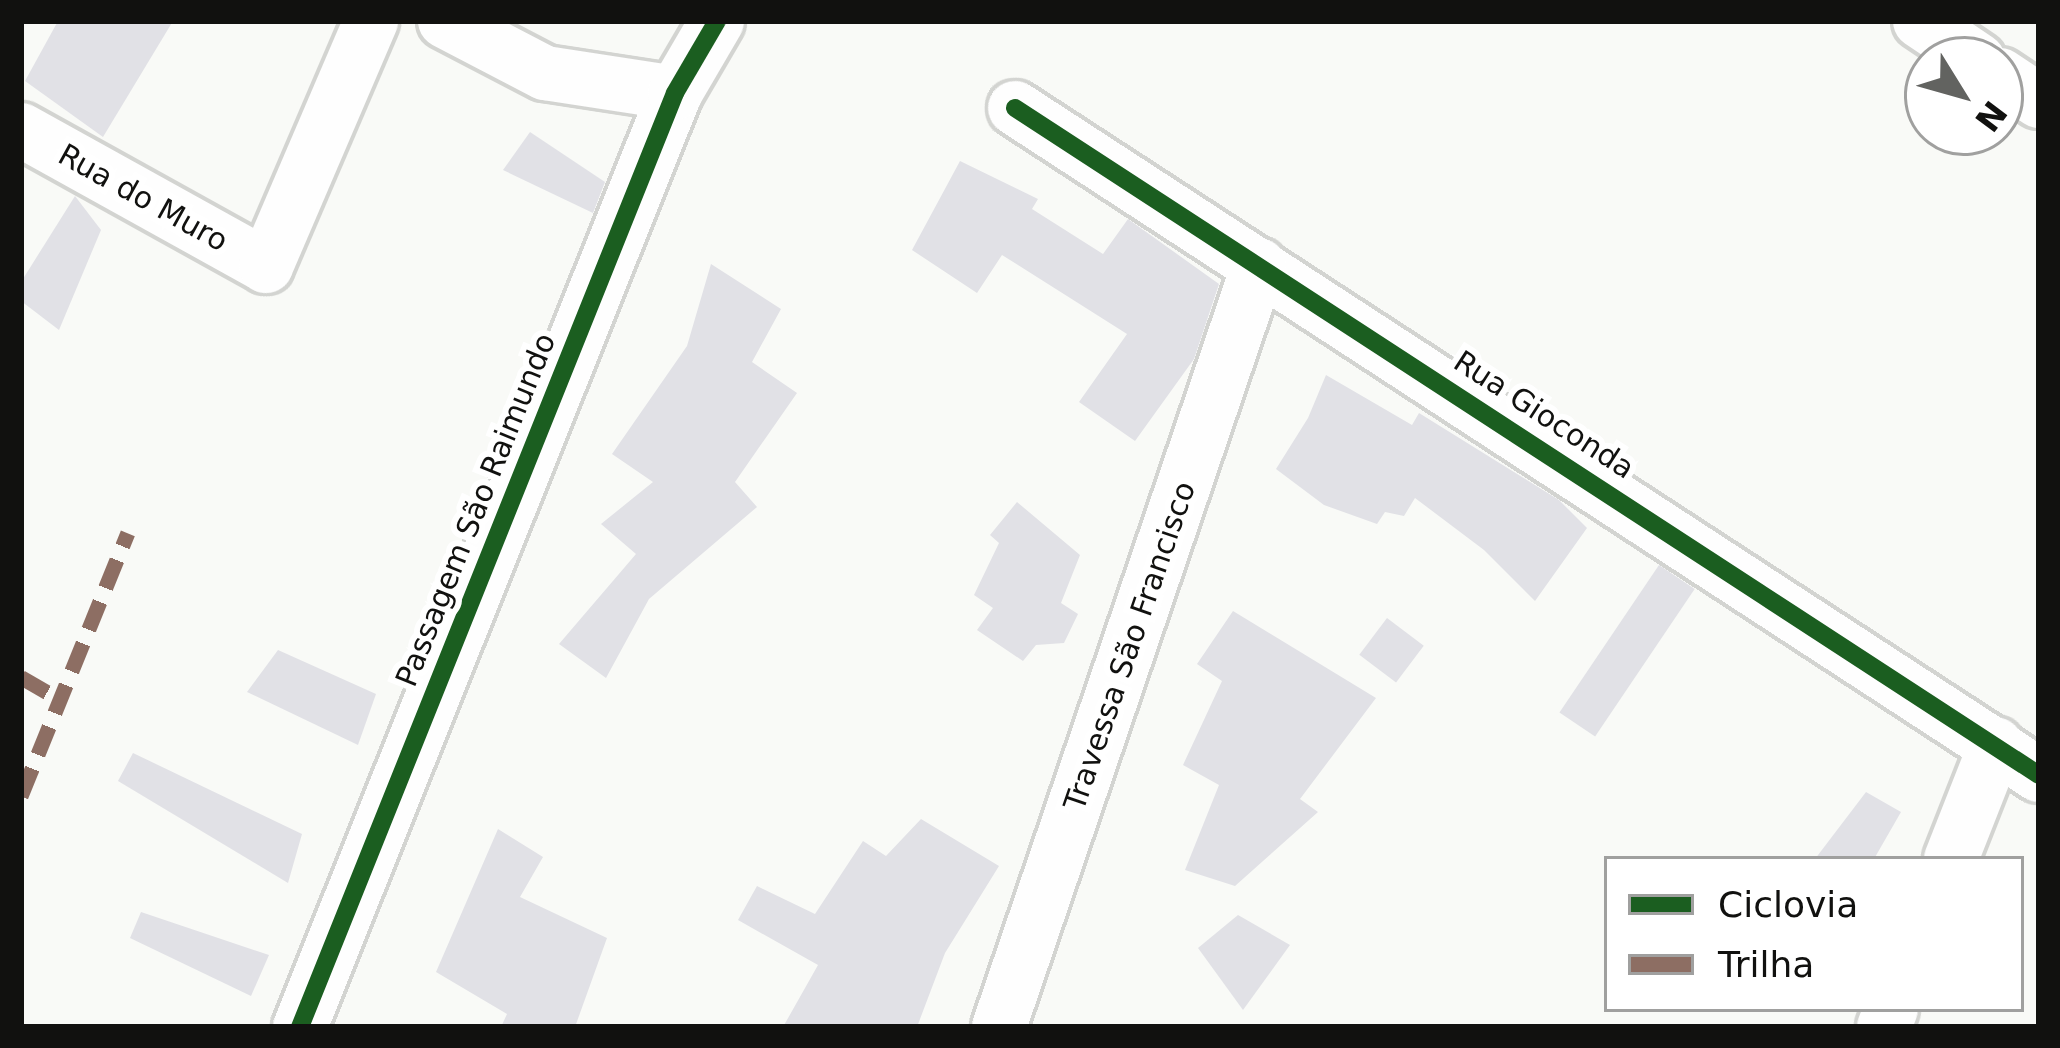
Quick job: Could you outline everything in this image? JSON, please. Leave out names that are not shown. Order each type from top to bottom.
[{"type":"street","name":"Rua do Muro","points":[[21,130],[266,266],[371,21]]},
{"type":"street","points":[[445,21],[545,73],[675,93]]},
{"type":"street","name":"Passagem São Raimundo","points":[[300,1027],[675,93],[717,21]]},
{"type":"street","name":"Rua Gioconda","points":[[1015,108],[2018,760]]},
{"type":"street","name":"Travessa São Francisco","points":[[999,1027],[1258,265]]},
{"type":"street","points":[[1953,856],[2018,760]]},
{"type":"building","points":[[58,21],[173,21],[103,137],[25,81]]},
{"type":"building","points":[[530,132],[605,182],[593,213],[503,170]]},
{"type":"building","points":[[960,161],[1038,199],[1032,209],[1103,254],[1128,219],[1219,284],[1194,359],[1135,441],[1079,402],[1127,334],[1002,255],[977,293],[912,250]]},
{"type":"building","points":[[75,196],[101,230],[59,330],[21,301],[21,282]]},
{"type":"building","points":[[711,264],[781,309],[752,362],[797,393],[735,482],[757,507],[649,599],[606,678],[559,644],[636,554],[601,524],[653,482],[612,454],[687,346]]},
{"type":"building","points":[[1326,375],[1412,425],[1419,413],[1559,500],[1587,528],[1535,601],[1484,550],[1415,498],[1404,516],[1385,512],[1377,524],[1324,505],[1276,469],[1308,418]]},
{"type":"building","points":[[1017,502],[1080,555],[1061,603],[1078,614],[1064,643],[1036,645],[1023,661],[977,630],[993,608],[974,595],[999,543],[990,535]]},
{"type":"building","points":[[1659,565],[1695,589],[1595,737],[1559,713]]},
{"type":"building","points":[[1233,611],[1376,698],[1300,799],[1318,812],[1235,886],[1185,870],[1219,785],[1183,765],[1222,681],[1197,664]]},
{"type":"building","points":[[1387,618],[1424,646],[1396,682],[1359,655]]},
{"type":"building","points":[[278,650],[376,694],[358,745],[247,692]]},
{"type":"building","points":[[133,753],[302,834],[288,883],[118,781]]},
{"type":"building","points":[[1866,792],[1901,812],[1876,856],[1817,856]]},
{"type":"building","points":[[921,819],[999,866],[945,953],[917,1027],[783,1027],[818,965],[738,920],[757,886],[815,914],[863,841],[886,856]]},
{"type":"building","points":[[498,829],[543,857],[520,897],[607,938],[575,1027],[501,1027],[507,1014],[436,972]]},
{"type":"building","points":[[141,912],[269,955],[251,996],[130,938]]},
{"type":"building","points":[[1238,915],[1290,945],[1243,1010],[1198,948]]},
{"type":"marked path","points":[[21,796],[128,533]]},
{"type":"marked path","points":[[21,677],[59,699]]},
{"type":"cycle path","points":[[300,1027],[675,93],[717,21]]},
{"type":"cycle path","points":[[1015,108],[2039,775]]}]
